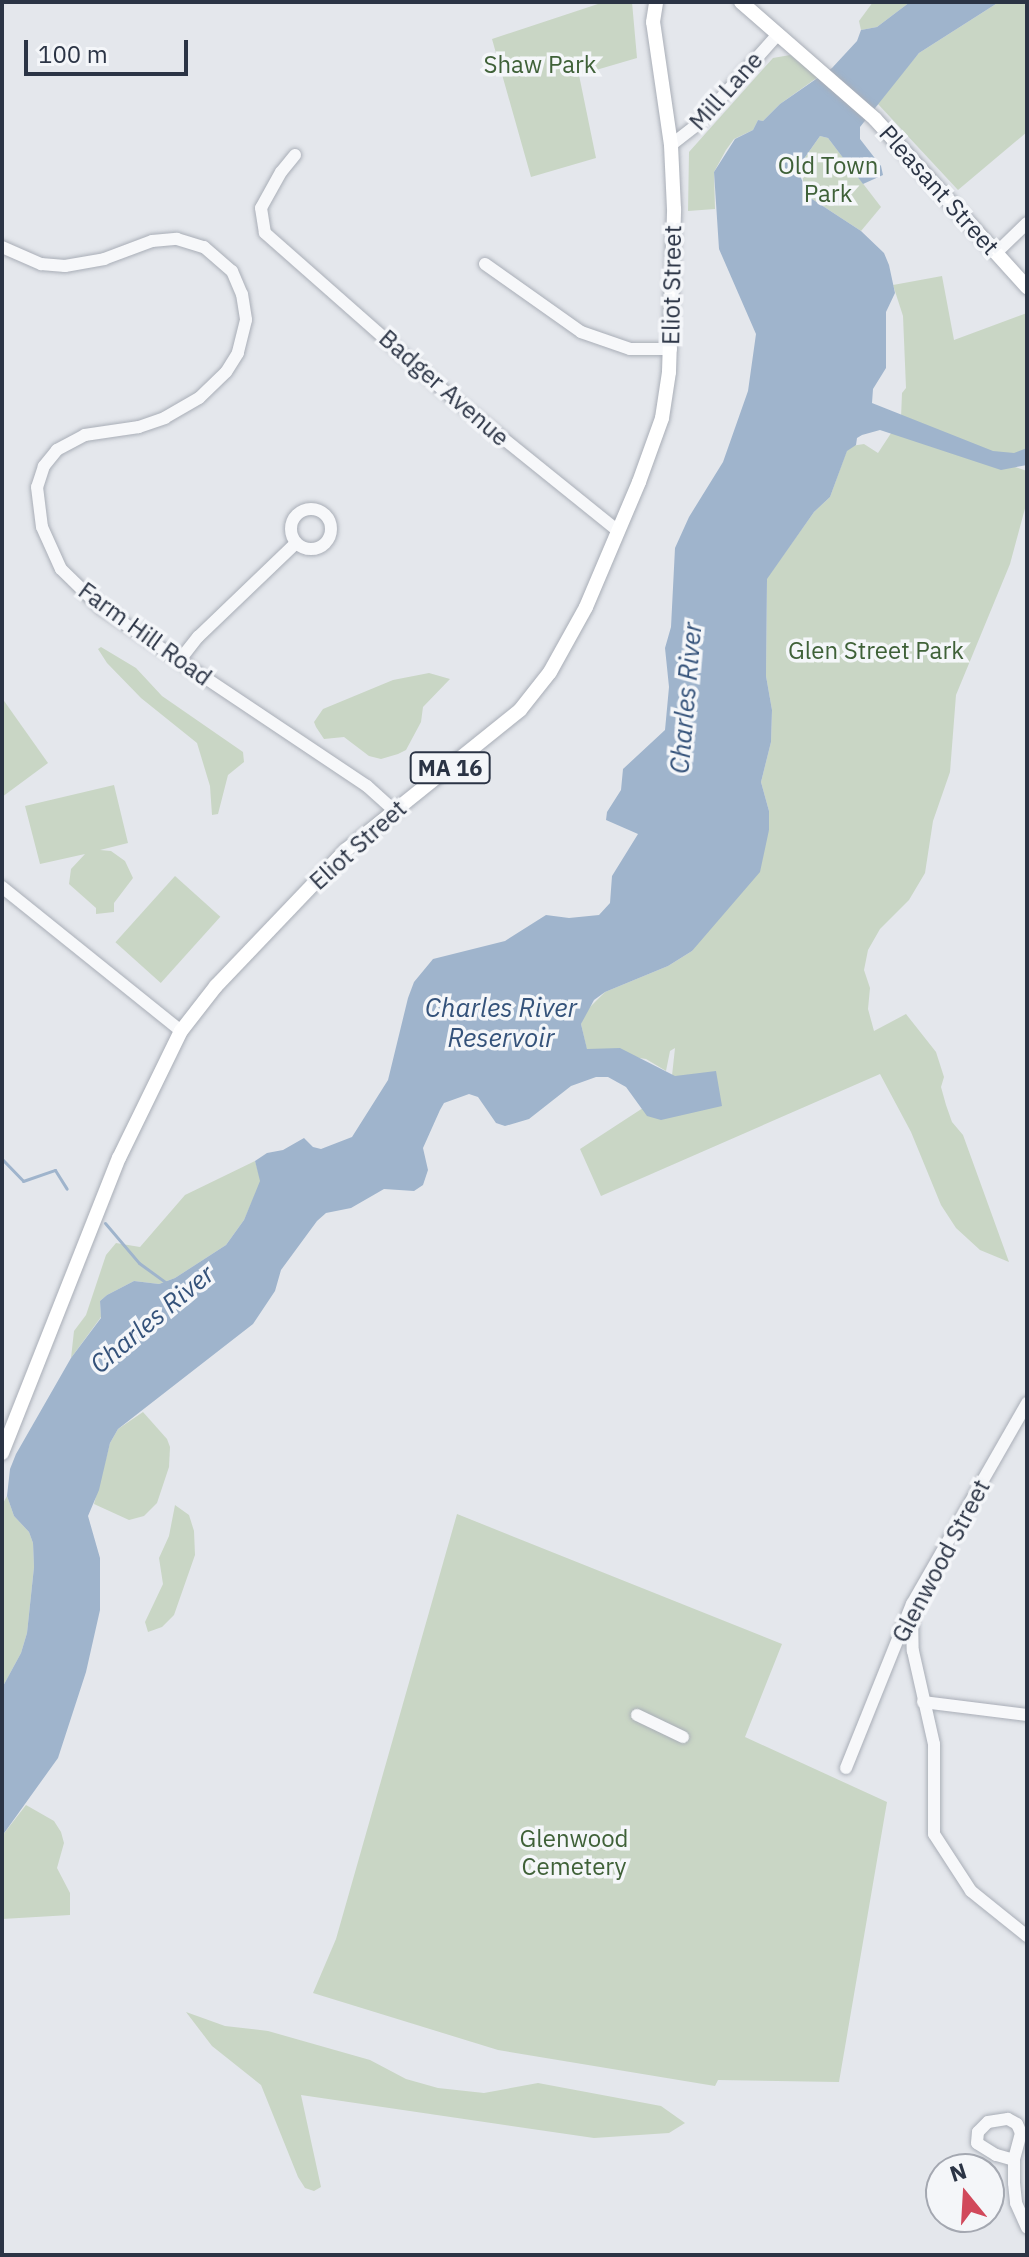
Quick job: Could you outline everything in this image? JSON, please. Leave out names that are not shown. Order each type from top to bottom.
[{"type":"main road","name":"Eliot Street","points":[[2,1453],[119,1158],[181,1031],[209,994],[339,857],[394,810],[494,734],[531,698],[569,641],[618,531],[662,418],[671,349],[671,145],[654,33],[656,2]]},
{"type":"main road","name":"Pleasant Street","points":[[741,2],[875,119],[1027,287]]},
{"type":"street","name":"Mill Lane","points":[[671,145],[697,125],[778,34]]},
{"type":"street","name":"Badger Avenue","points":[[295,155],[275,181],[261,208],[262,227],[273,241],[442,389],[618,531]]},
{"type":"street","points":[[996,253],[1027,223]]},
{"type":"street","name":"Farm Hill Road","points":[[2,247],[41,264],[65,266],[104,259],[152,241],[177,239],[215,254],[238,282],[245,307],[245,332],[238,353],[218,381],[189,405],[152,424],[85,435],[66,443],[44,466],[37,487],[45,537],[70,580],[101,608],[367,786],[394,810]]},
{"type":"street","points":[[485,264],[581,332],[630,349],[671,349]]},
{"type":"street","points":[[179,661],[198,637],[296,543]]},
{"type":"street","points":[[2,887],[181,1031]]},
{"type":"street","name":"Glenwood Street","points":[[846,1768],[912,1604],[1027,1403]]},
{"type":"street","points":[[912,1604],[913,1651],[934,1744],[934,1834],[971,1891],[1027,1936]]},
{"type":"street","points":[[923,1702],[1027,1715]]},
{"type":"street","points":[[637,1715],[683,1737]]},
{"type":"street","points":[[1014,2160],[1016,2203],[1027,2228]]},
{"type":"green space","name":"Shaw Park","points":[[604,2],[632,2],[637,58],[579,75],[596,158],[531,177],[492,39]]},
{"type":"green space","points":[[873,2],[910,2],[877,27],[861,30],[859,21]]},
{"type":"green space","points":[[999,2],[1027,2],[1027,132],[958,190],[877,103],[919,53]]},
{"type":"green space","points":[[790,55],[818,77],[780,104],[763,121],[758,120],[753,130],[734,139],[714,172],[715,209],[688,211],[689,152],[773,58]]},
{"type":"green space","name":"Old Town Park","points":[[820,136],[828,138],[881,207],[861,231],[809,197],[803,186],[803,160]]},
{"type":"green space","name":"Glen Street Park","points":[[942,276],[954,340],[1027,313],[1027,459],[1015,467],[1027,471],[1027,501],[1010,564],[956,695],[950,772],[933,821],[925,873],[909,900],[880,929],[868,950],[864,970],[870,988],[868,1009],[874,1031],[906,1014],[936,1052],[944,1077],[941,1087],[946,1105],[952,1122],[963,1135],[1009,1262],[980,1250],[956,1228],[941,1205],[911,1132],[880,1074],[601,1196],[580,1149],[646,1106],[671,1085],[675,1048],[670,1051],[666,1071],[646,1059],[587,1050],[581,1024],[585,1012],[605,992],[668,966],[692,951],[769,830],[769,811],[761,782],[771,742],[772,710],[766,676],[767,578],[814,512],[830,497],[847,450],[851,446],[864,444],[878,453],[901,418],[902,393],[906,388],[903,316],[893,285]]},
{"type":"green space","points":[[101,647],[136,668],[162,696],[243,752],[244,762],[228,775],[218,814],[212,815],[210,786],[197,743],[141,698],[107,663],[98,649]]},
{"type":"green space","points":[[429,673],[450,679],[423,707],[421,722],[406,750],[398,754],[381,759],[369,756],[344,737],[324,739],[316,727],[314,722],[323,709],[393,680]]},
{"type":"green space","points":[[2,698],[48,763],[2,797]]},
{"type":"green space","points":[[114,785],[128,843],[100,850],[111,851],[125,861],[133,878],[114,903],[114,912],[96,914],[96,908],[69,884],[71,869],[85,854],[40,864],[25,806]]},
{"type":"green space","points":[[175,876],[220,917],[161,983],[115,942]]},
{"type":"green space","points":[[255,1161],[261,1181],[244,1220],[226,1245],[175,1278],[159,1284],[134,1281],[107,1295],[100,1301],[101,1317],[71,1358],[74,1331],[86,1315],[106,1255],[116,1243],[140,1247],[185,1195]]},
{"type":"green space","points":[[143,1412],[167,1439],[170,1447],[169,1467],[157,1503],[144,1516],[129,1520],[94,1504],[110,1443],[118,1429]]},
{"type":"green space","points":[[7,1496],[14,1516],[29,1532],[33,1543],[34,1567],[27,1633],[21,1653],[2,1688],[2,1505]]},
{"type":"green space","points":[[175,1505],[189,1515],[194,1531],[195,1555],[174,1615],[162,1627],[148,1632],[145,1622],[163,1584],[159,1558],[169,1536]]},
{"type":"green space","name":"Glenwood Cemetery","points":[[457,1514],[782,1644],[745,1737],[887,1802],[839,2082],[718,2080],[715,2086],[498,2050],[313,1993],[336,1939]]},
{"type":"green space","points":[[26,1805],[54,1821],[61,1832],[64,1843],[57,1868],[70,1893],[70,1915],[2,1919],[2,1836]]},
{"type":"green space","points":[[186,2012],[225,2026],[268,2031],[370,2060],[406,2079],[438,2088],[484,2093],[538,2083],[661,2106],[685,2123],[669,2133],[594,2138],[301,2095],[321,2187],[314,2191],[305,2188],[298,2177],[261,2085],[212,2046]]},
{"type":"water","name":"Charles River Reservoir","points":[[910,2],[999,2],[919,53],[860,127],[860,139],[881,166],[883,175],[863,184],[828,138],[820,136],[803,160],[801,178],[809,197],[861,231],[884,253],[889,265],[895,293],[886,312],[886,368],[873,389],[872,403],[993,451],[1014,453],[1027,448],[1027,465],[1001,470],[880,430],[862,435],[857,438],[856,445],[847,451],[830,497],[814,512],[767,579],[766,676],[772,710],[771,742],[761,782],[769,811],[769,830],[760,872],[692,951],[668,966],[605,992],[594,1000],[581,1024],[587,1049],[620,1048],[675,1076],[716,1071],[722,1106],[661,1120],[647,1116],[626,1087],[608,1077],[596,1077],[571,1086],[529,1119],[505,1126],[496,1123],[478,1097],[469,1094],[444,1103],[440,1110],[423,1148],[428,1170],[423,1185],[414,1191],[384,1189],[351,1208],[326,1213],[317,1221],[281,1270],[275,1291],[253,1324],[118,1429],[110,1443],[99,1490],[88,1516],[100,1558],[100,1610],[86,1672],[58,1758],[2,1836],[2,1688],[21,1653],[27,1633],[34,1567],[33,1543],[29,1532],[14,1516],[7,1496],[10,1469],[16,1454],[71,1358],[101,1318],[100,1301],[134,1281],[159,1284],[175,1278],[226,1245],[244,1220],[260,1181],[255,1161],[267,1153],[283,1150],[304,1138],[313,1147],[321,1149],[352,1137],[388,1080],[408,998],[414,982],[433,959],[505,941],[546,915],[569,918],[599,915],[610,903],[612,876],[638,834],[606,820],[607,812],[621,790],[623,769],[665,730],[669,687],[665,648],[671,627],[675,548],[689,517],[723,462],[748,391],[756,334],[719,249],[714,172],[735,139],[753,130],[758,120],[763,121],[780,104],[832,68],[857,41],[861,30],[877,27]]},
{"type":"waterway","points":[[2,1122],[2,1132]]},
{"type":"waterway","points":[[2,1159],[23,1181],[55,1170],[67,1189]]},
{"type":"waterway","name":"Charles River","points":[[105,1223],[139,1263],[168,1284]]}]
